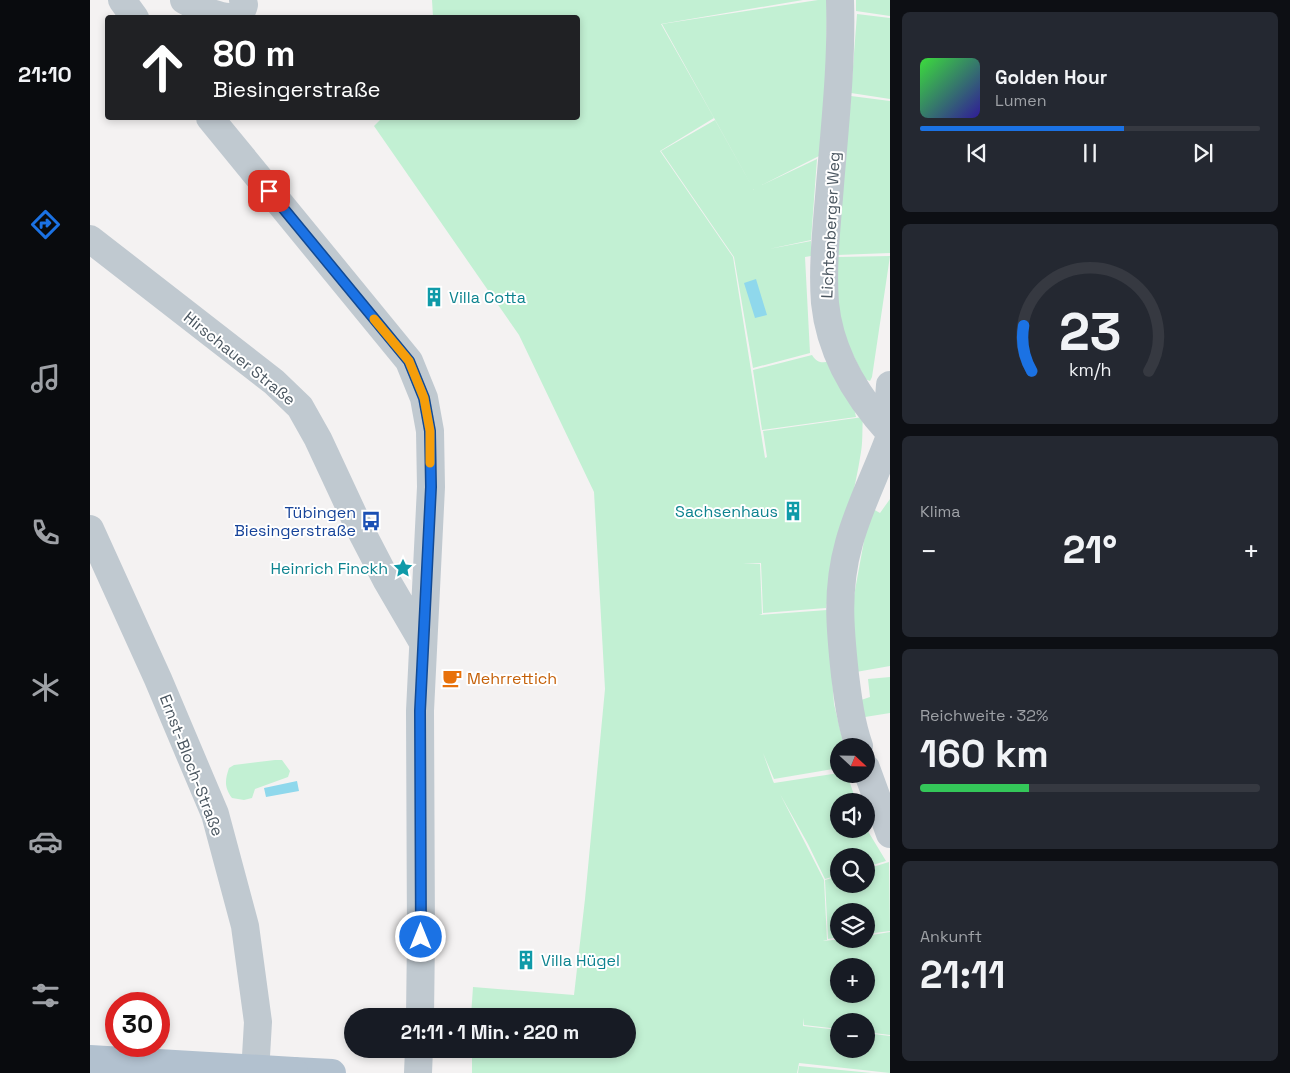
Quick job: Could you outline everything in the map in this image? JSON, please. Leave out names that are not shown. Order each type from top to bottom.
[{"type":"main road","points":[[90,1059],[332,1073]]},
{"type":"street","points":[[122,0],[134,15]]},
{"type":"street","points":[[184,0],[211,14],[222,15]]},
{"type":"street","points":[[236,15],[241,13],[244,5],[243,0]]},
{"type":"street","name":"Lichtenberger Weg","points":[[840,0],[840,42],[827,216],[826,304],[834,340],[847,375],[864,403],[890,435]]},
{"type":"street","points":[[212,120],[409,361],[424,398],[430,431],[431,487],[420,711],[420,1008]]},
{"type":"street","name":"Hirschauer Straße","points":[[90,240],[274,382],[300,407],[318,439],[359,527],[387,581],[422,641]]},
{"type":"street","points":[[890,384],[888,398],[890,422]]},
{"type":"street","points":[[857,738],[847,694],[839,624],[842,573],[858,515],[890,435]]},
{"type":"street","name":"Ernst-Bloch-Straße","points":[[90,528],[158,679],[215,814],[244,926],[258,1022],[254,1073]]},
{"type":"street","points":[[871,783],[890,834]]},
{"type":"street","points":[[418,1073],[419,1058]]},
{"type":"green space","points":[[432,0],[803,0],[661,24],[714,118],[660,151],[733,257],[765,458],[767,457],[763,431],[863,417],[862,448],[858,471],[826,608],[763,613],[761,563],[743,564],[760,564],[762,614],[759,615],[827,610],[834,704],[842,738],[830,738],[830,770],[774,779],[763,753],[773,781],[774,783],[830,774],[830,783],[850,783],[853,793],[830,793],[830,838],[872,838],[886,861],[875,864],[875,848],[830,848],[830,878],[825,879],[780,794],[824,880],[827,940],[823,941],[830,940],[830,948],[875,948],[875,934],[890,932],[890,1035],[875,1033],[875,1013],[830,1013],[830,1028],[804,1025],[804,1018],[803,1026],[830,1029],[830,1058],[875,1058],[875,1034],[890,1036],[890,1073],[799,1063],[797,1073],[472,1073],[472,1058],[636,1058],[636,1008],[472,1008],[473,987],[574,995],[605,689],[594,492],[519,335],[374,126],[380,120],[580,120],[580,15],[433,15]]},
{"type":"green space","points":[[827,0],[826,81],[819,156],[762,185],[817,159],[811,240],[769,249],[811,241],[811,256],[805,257],[810,353],[753,368],[734,257],[661,151],[715,120],[754,190],[662,24]]},
{"type":"green space","points":[[856,0],[890,0],[890,16],[856,11]]},
{"type":"green space","points":[[857,14],[890,18],[890,99],[851,93]]},
{"type":"green space","points":[[851,96],[890,101],[890,253],[837,255]]},
{"type":"green space","points":[[890,256],[870,381],[865,379],[842,330],[836,292],[838,257]]},
{"type":"green space","points":[[812,355],[820,362],[838,359],[849,384],[856,417],[762,430],[753,370]]},
{"type":"green space","points":[[890,499],[890,666],[856,672],[851,612],[868,519],[873,509],[880,513]]},
{"type":"green space","points":[[890,677],[890,713],[865,717],[861,700],[870,697],[868,679]]},
{"type":"green space","points":[[282,760],[290,771],[288,777],[255,789],[252,798],[244,800],[232,798],[226,783],[229,768],[234,765]]},
{"type":"green space","points":[[889,862],[890,931],[875,933],[875,903],[830,903],[830,939],[828,939],[825,880],[830,879],[830,893],[875,893],[875,866]]},
{"type":"green space","points":[[799,1066],[872,1073],[798,1073]]},
{"type":"water","points":[[756,279],[767,315],[755,318],[744,283]]},
{"type":"water","points":[[297,781],[299,791],[266,797],[264,788]]},
{"type":"slow traffic","points":[[374,319],[409,361],[424,398],[430,431],[430,463]]},
{"type":"place","name":"Villa Cotta","points":[[434,297]]},
{"type":"place","name":"Sachsenhaus","points":[[793,511]]},
{"type":"place","name":"Tübingen Biesingerstraße","points":[[371,521]]},
{"type":"place","name":"Heinrich Finckh","points":[[403,568]]},
{"type":"place","name":"Mehrrettich","points":[[452,678]]},
{"type":"place","name":"Villa Hügel","points":[[526,960]]},
{"type":"route","points":[[269,191],[409,361],[424,398],[430,431],[431,487],[420,711],[421,937]]}]
